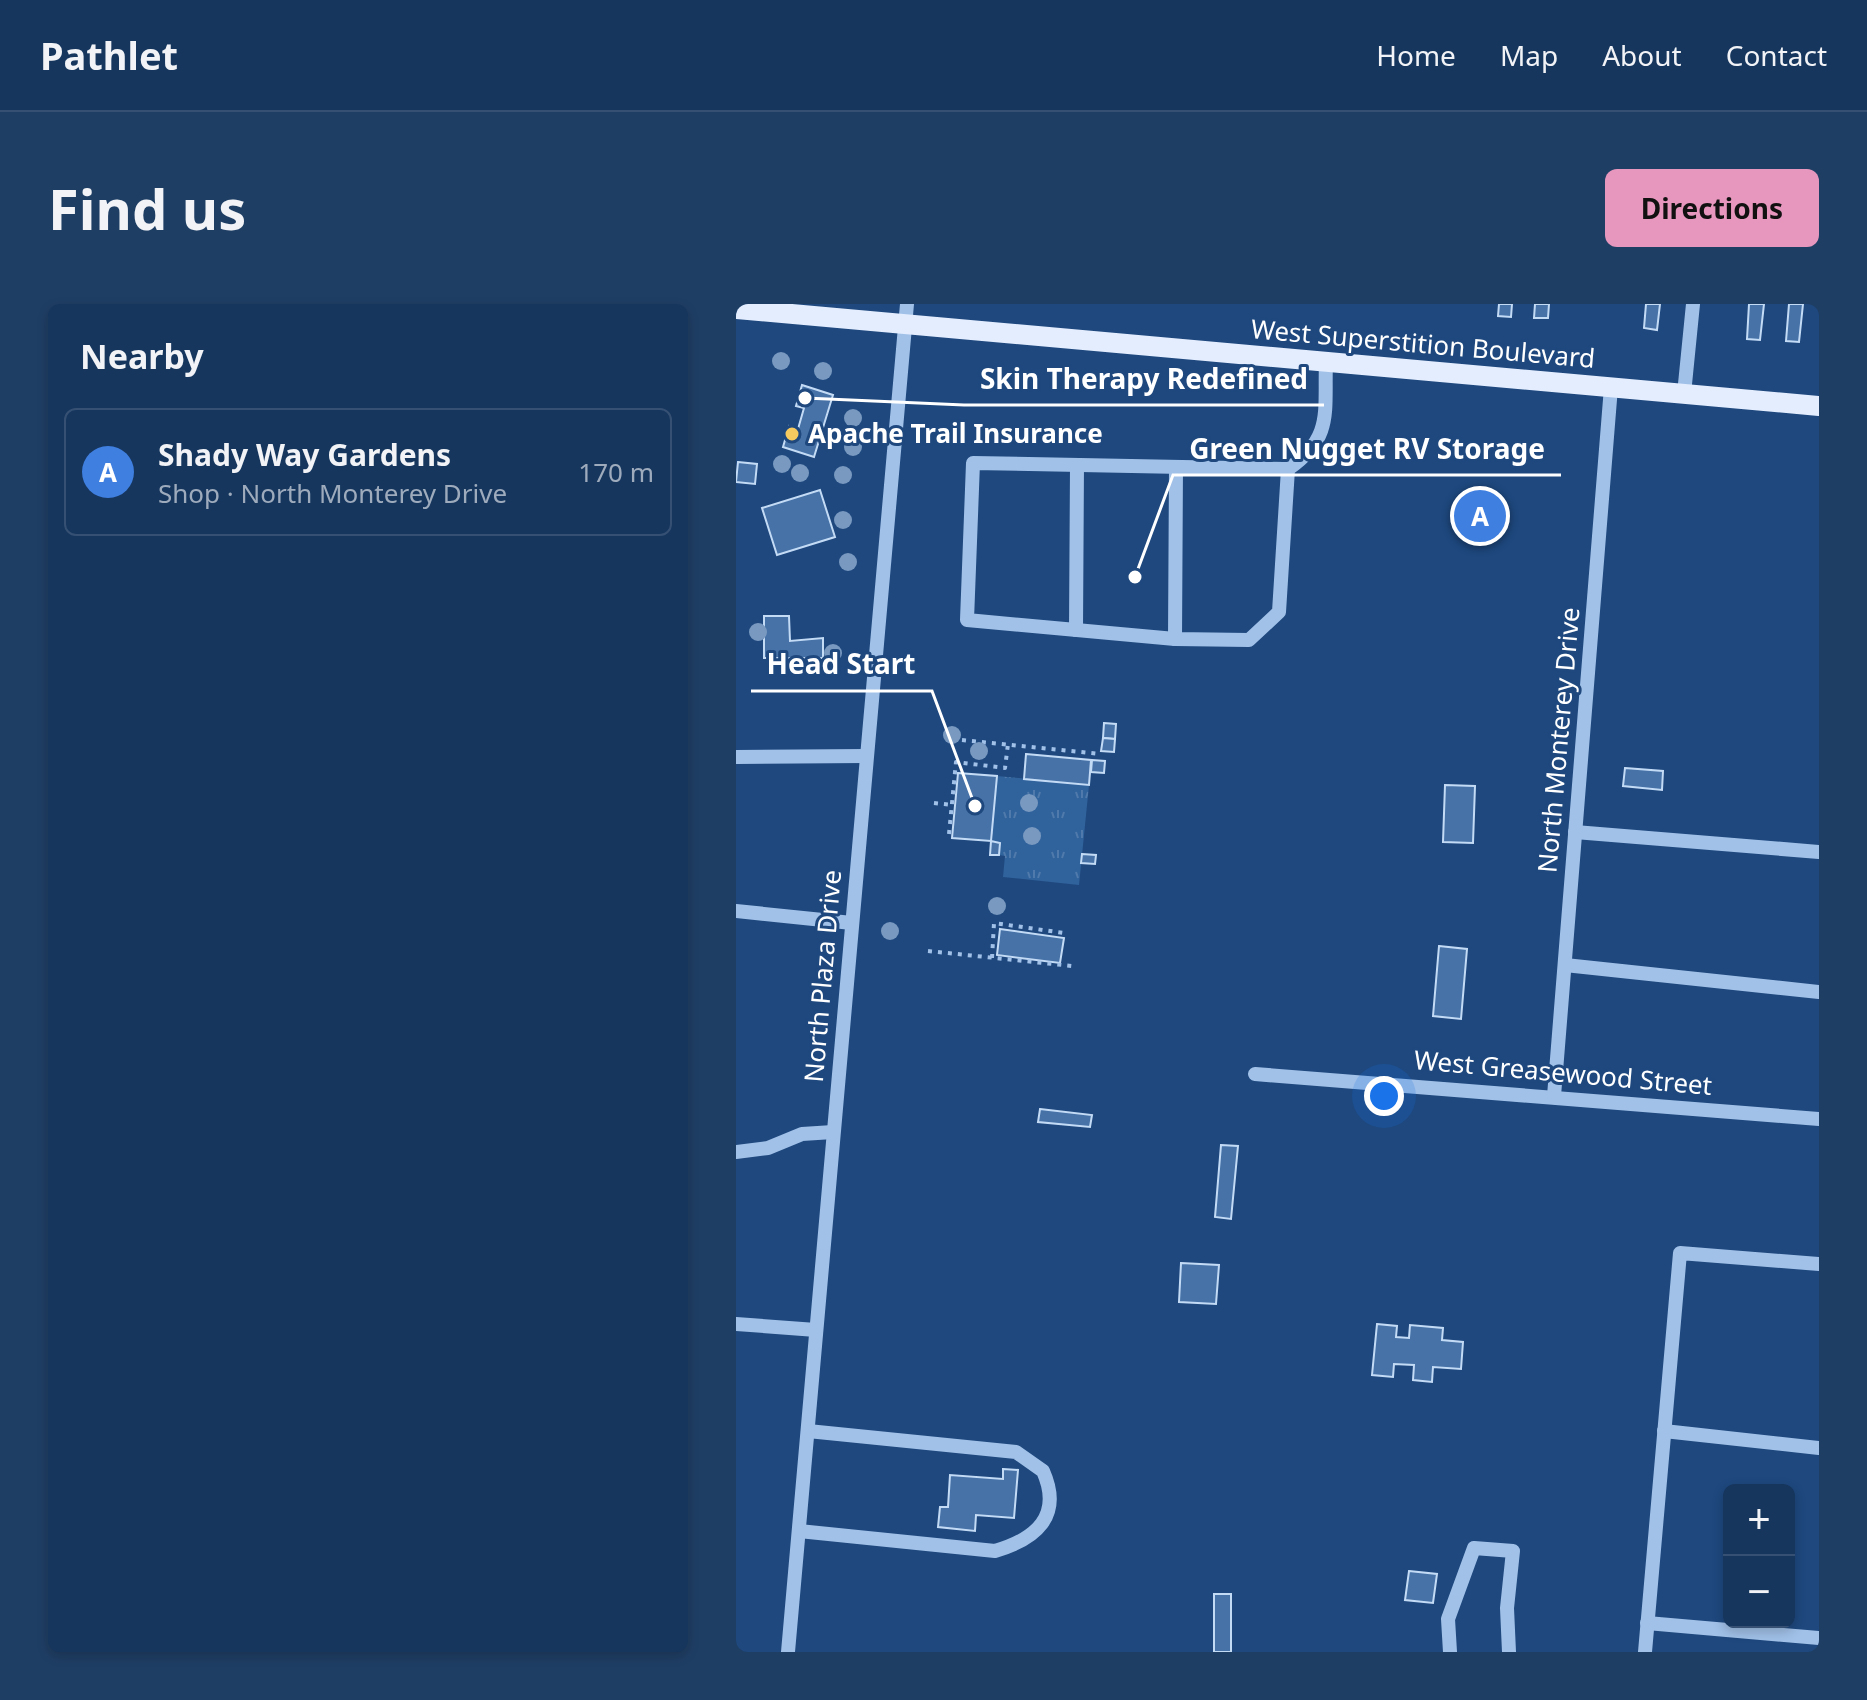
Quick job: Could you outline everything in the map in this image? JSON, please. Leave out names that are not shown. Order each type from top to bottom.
[{"type":"main road","name":"West Superstition Boulevard","points":[[736,309],[906,314],[1326,361],[1819,406]]},
{"type":"street","points":[[1684,394],[1693,304]]},
{"type":"street","name":"North Plaza Drive","points":[[788,1652],[906,314]]},
{"type":"street","points":[[1288,469],[1279,612],[1249,640],[1175,639],[967,620],[973,463],[1288,469],[1309,455],[1323,434],[1326,361]]},
{"type":"street","name":"North Monterey Drive","points":[[1554,1096],[1611,387]]},
{"type":"street","points":[[1076,630],[1077,465]]},
{"type":"street","points":[[1175,639],[1176,467]]},
{"type":"street","points":[[736,757],[866,756]]},
{"type":"street","points":[[1575,832],[1819,852]]},
{"type":"street","points":[[736,911],[852,923]]},
{"type":"street","points":[[1565,965],[1819,992]]},
{"type":"street","name":"West Greasewood Street","points":[[1255,1074],[1819,1119]]},
{"type":"street","points":[[736,1152],[768,1148],[802,1134],[833,1132]]},
{"type":"street","points":[[1645,1652],[1680,1253],[1819,1264]]},
{"type":"street","points":[[736,1324],[816,1330]]},
{"type":"street","points":[[799,1531],[995,1551],[1021,1544],[1036,1532],[1051,1502],[1043,1471],[1016,1452],[808,1431]]},
{"type":"street","points":[[1664,1431],[1819,1448]]},
{"type":"street","points":[[1450,1652],[1448,1619],[1474,1548],[1513,1551],[1507,1608],[1509,1652]]},
{"type":"street","points":[[1647,1623],[1819,1638]]},
{"type":"path","points":[[962,740],[1101,754]]},
{"type":"path","points":[[949,834],[956,762],[1005,768],[1008,744]]},
{"type":"path","points":[[934,803],[952,805]]},
{"type":"path","points":[[992,958],[994,923],[1064,933]]},
{"type":"path","points":[[928,951],[1072,966]]},
{"type":"green space","points":[[997,776],[1089,785],[1079,885],[1003,877],[1005,856],[999,855],[1000,843],[991,841]]},
{"type":"building","points":[[1499,304],[1512,304],[1511,317],[1498,316]]},
{"type":"building","points":[[1535,304],[1549,304],[1548,318],[1534,318]]},
{"type":"building","points":[[1646,304],[1660,304],[1657,330],[1644,328]]},
{"type":"building","points":[[1749,304],[1764,304],[1760,340],[1747,339]]},
{"type":"building","points":[[1789,304],[1803,304],[1799,342],[1786,341]]},
{"type":"building","points":[[802,385],[833,395],[814,457],[783,447],[789,426],[798,429],[804,408],[796,406]]},
{"type":"building","points":[[738,462],[757,464],[755,484],[736,482]]},
{"type":"building","points":[[820,490],[835,537],[777,555],[762,508]]},
{"type":"building","points":[[1466,505],[1495,507],[1494,527],[1465,526]]},
{"type":"building","points":[[764,616],[789,616],[790,641],[823,638],[823,658],[764,658]]},
{"type":"building","points":[[1104,723],[1116,724],[1115,739],[1103,738]]},
{"type":"building","points":[[1103,738],[1115,739],[1114,752],[1101,751]]},
{"type":"building","points":[[1026,754],[1091,760],[1089,785],[1024,779]]},
{"type":"building","points":[[1092,760],[1105,761],[1104,773],[1091,772]]},
{"type":"building","points":[[1625,768],[1663,771],[1662,790],[1623,786]]},
{"type":"building","points":[[958,773],[997,776],[991,841],[952,838]]},
{"type":"building","points":[[1445,785],[1475,786],[1473,843],[1443,842]]},
{"type":"building","points":[[991,841],[1000,843],[999,855],[990,855]]},
{"type":"building","points":[[1082,854],[1096,855],[1095,864],[1081,863]]},
{"type":"building","points":[[1000,929],[1064,938],[1060,963],[997,955]]},
{"type":"building","points":[[1439,946],[1467,949],[1461,1019],[1433,1016]]},
{"type":"building","points":[[1040,1109],[1092,1115],[1090,1127],[1038,1122]]},
{"type":"building","points":[[1221,1145],[1238,1146],[1231,1219],[1215,1217]]},
{"type":"building","points":[[1181,1263],[1219,1265],[1216,1304],[1179,1302]]},
{"type":"building","points":[[1377,1324],[1397,1326],[1396,1337],[1409,1338],[1410,1325],[1443,1328],[1442,1340],[1463,1342],[1461,1369],[1433,1367],[1432,1382],[1413,1380],[1414,1365],[1394,1364],[1393,1377],[1372,1375]]},
{"type":"building","points":[[1003,1469],[1018,1470],[1014,1518],[976,1515],[975,1531],[938,1527],[940,1507],[948,1507],[950,1475],[1003,1479]]},
{"type":"building","points":[[1409,1571],[1437,1574],[1433,1603],[1405,1600]]},
{"type":"building","points":[[1214,1594],[1231,1594],[1231,1652],[1214,1652]]},
{"type":"place","name":"Skin Therapy Redefined","points":[[805,398]]},
{"type":"place","name":"Apache Trail Insurance","points":[[792,434]]},
{"type":"place","name":"Shady Way Gardens","points":[[1480,516]]},
{"type":"place","name":"Green Nugget RV Storage","points":[[1135,577]]},
{"type":"place","name":"Head Start","points":[[975,806]]}]
